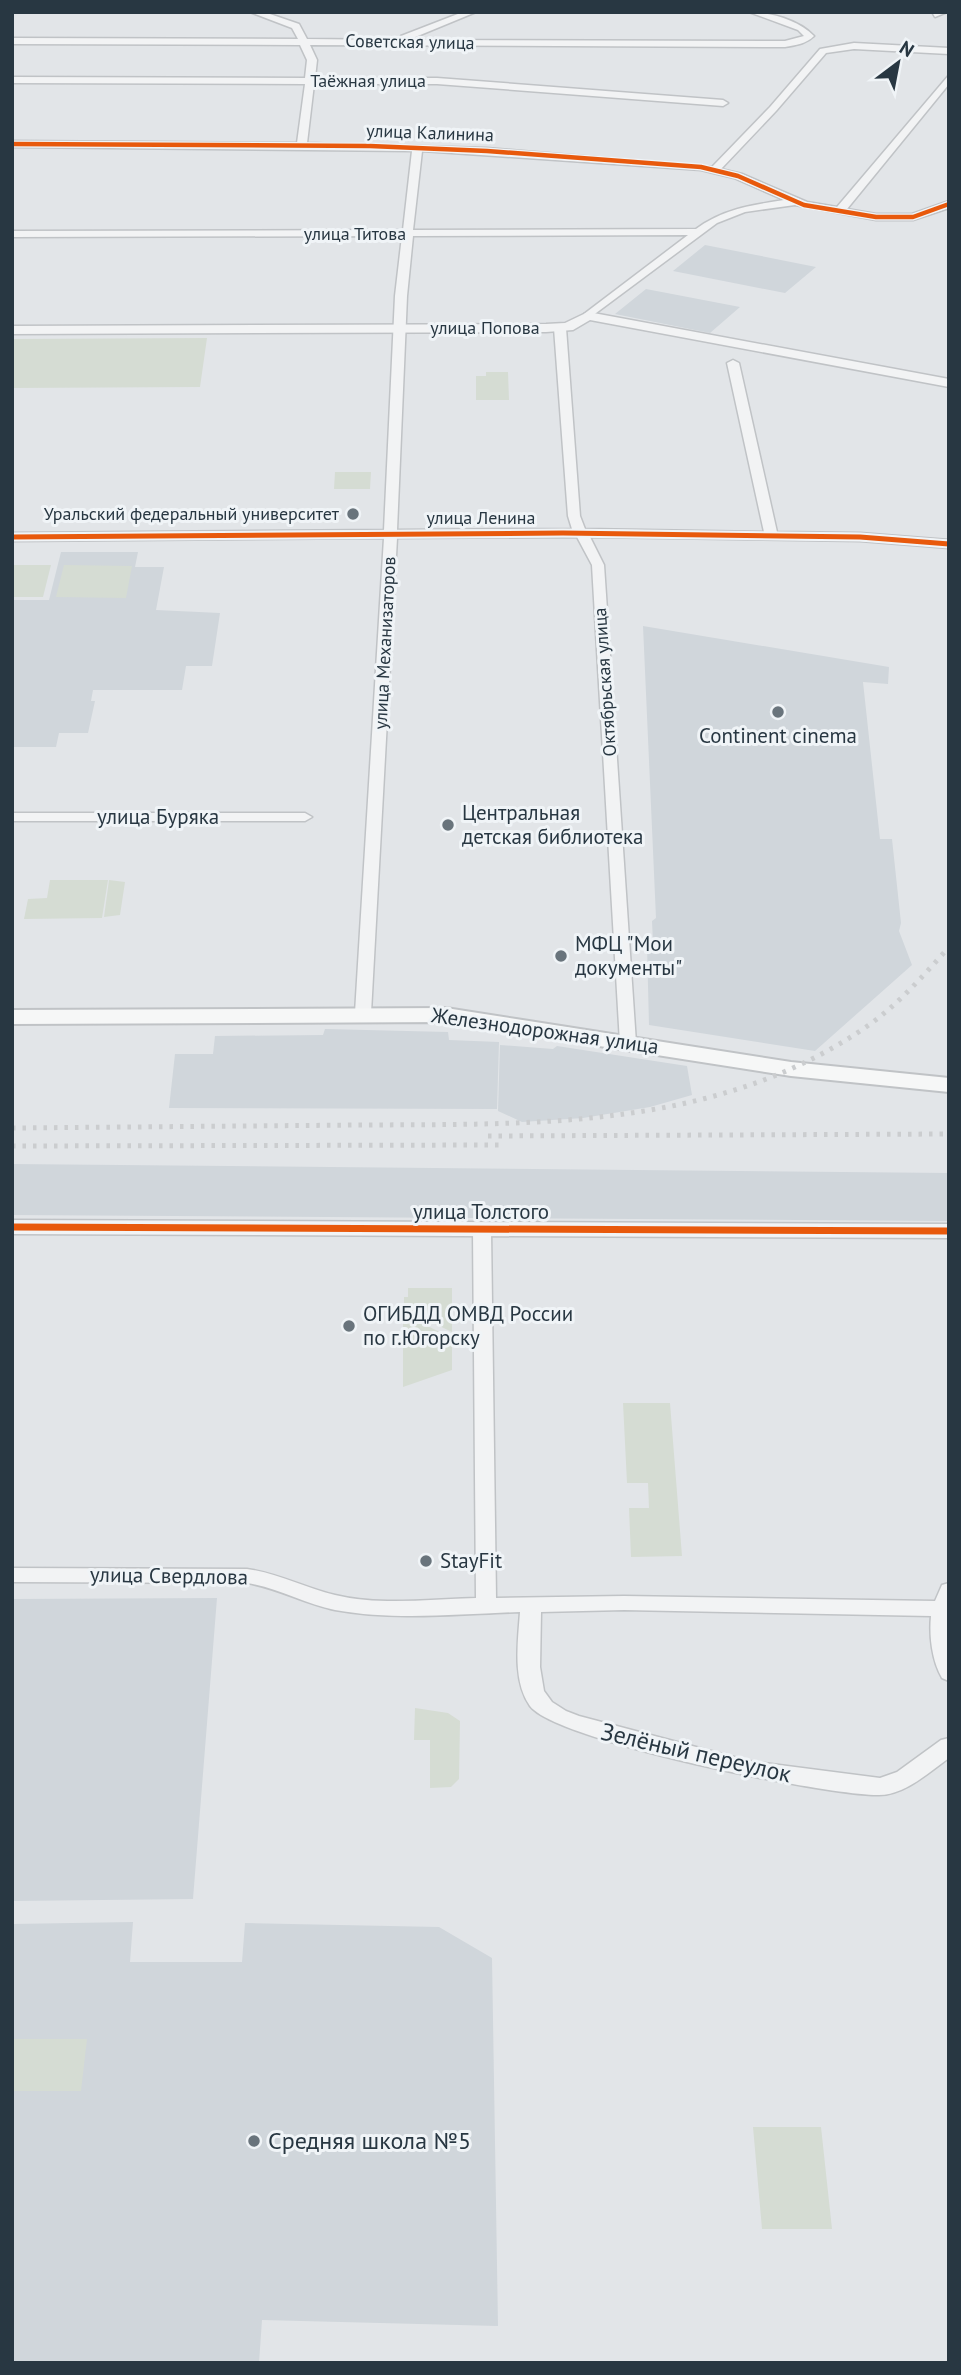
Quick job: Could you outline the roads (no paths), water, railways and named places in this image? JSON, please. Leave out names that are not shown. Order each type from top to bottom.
[{"type":"main road","name":"Железнодорожная улица","points":[[12,1017],[363,1013],[461,1016],[791,1069],[949,1085]]},
{"type":"street","points":[[254,12],[296,26]]},
{"type":"street","points":[[297,12],[296,26],[313,60],[302,146]]},
{"type":"street","points":[[313,60],[331,51],[429,30],[472,12]]},
{"type":"street","name":"Советская улица","points":[[12,41],[785,44],[807,39],[809,34],[801,28],[753,12]]},
{"type":"street","points":[[713,170],[773,109],[823,51],[838,47],[949,51]]},
{"type":"street","points":[[839,212],[949,78]]},
{"type":"street","name":"Таёжная улица","points":[[12,80],[471,82],[723,103]]},
{"type":"street","name":"улица Калинина","points":[[12,144],[417,147],[667,163],[738,176],[796,202],[839,212],[905,218],[928,214],[949,204]]},
{"type":"street","name":"улица Механизаторов","points":[[363,1013],[401,329],[407,234],[417,147]]},
{"type":"street","points":[[588,316],[697,232],[733,212],[796,202]]},
{"type":"street","name":"улица Титова","points":[[12,234],[697,232]]},
{"type":"street","points":[[588,316],[949,383]]},
{"type":"street","name":"улица Попова","points":[[12,330],[564,327],[588,316]]},
{"type":"street","points":[[564,327],[592,322],[616,322]]},
{"type":"street","name":"Октябрьская улица","points":[[564,327],[574,516],[576,527],[594,551],[598,565],[628,1043]]},
{"type":"street","points":[[733,363],[771,536]]},
{"type":"street","name":"улица Ленина","points":[[12,537],[582,534],[892,539],[949,544]]},
{"type":"street","name":"улица Буряка","points":[[12,817],[305,817]]},
{"type":"street","name":"улица Толстого","points":[[12,1227],[949,1231]]},
{"type":"street","points":[[482,1230],[486,1603]]},
{"type":"street","name":"улица Свердлова","points":[[12,1575],[247,1576],[268,1578],[307,1595],[351,1606],[393,1608],[486,1603],[945,1599]]},
{"type":"street","points":[[945,1599],[940,1636],[949,1673]]},
{"type":"street","name":"Зелёный переулок","points":[[531,1603],[530,1686],[538,1702],[552,1714],[573,1723],[749,1769],[881,1787],[905,1778],[949,1746]]},
{"type":"railway","points":[[12,1128],[492,1124],[622,1114],[686,1103],[748,1086],[808,1061],[866,1027],[899,1000],[949,947]]},
{"type":"railway","points":[[488,1136],[949,1134]]},
{"type":"railway","points":[[12,1146],[502,1145]]},
{"type":"place","name":"Уральский федеральный университет","points":[[353,514]]},
{"type":"place","name":"Continent cinema","points":[[778,712]]},
{"type":"place","name":"Центральная детская библиотека","points":[[448,825]]},
{"type":"place","name":"МФЦ \"Мои документы\"","points":[[561,956]]},
{"type":"place","name":"ОГИБДД ОМВД России по г.Югорску","points":[[349,1326]]},
{"type":"place","name":"StayFit","points":[[426,1561]]},
{"type":"place","name":"Средняя школа №5","points":[[254,2141]]}]
